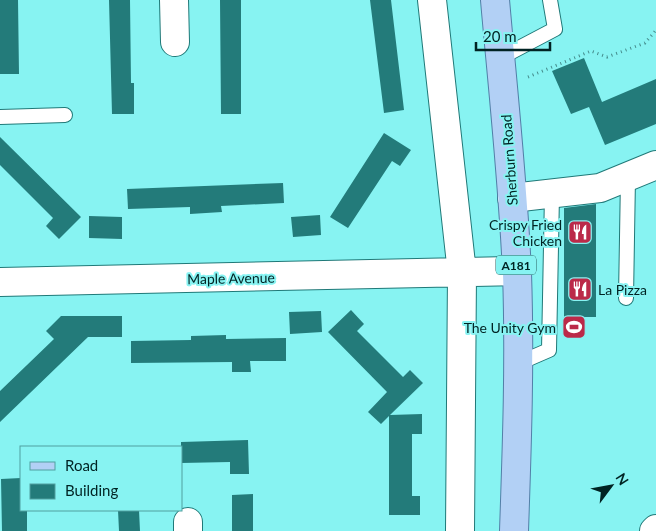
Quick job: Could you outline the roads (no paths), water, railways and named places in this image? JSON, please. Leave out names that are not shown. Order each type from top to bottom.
[{"type":"main road","name":"Sherburn Road","points":[[495,0],[512,198],[516,271],[519,363],[514,531]]},
{"type":"street","points":[[174,0],[175,42]]},
{"type":"street","points":[[432,0],[462,273],[460,531]]},
{"type":"street","points":[[512,198],[600,188],[656,165]]},
{"type":"street","name":"Maple Avenue","points":[[0,282],[516,271]]},
{"type":"lane","points":[[501,69],[556,29],[550,0]]},
{"type":"lane","points":[[0,117],[65,115]]},
{"type":"lane","points":[[626,298],[628,177]]},
{"type":"lane","points":[[519,363],[549,350],[552,194]]},
{"type":"place","name":"Crispy Fried Chicken","points":[[580,232]]},
{"type":"place","name":"La Pizza","points":[[580,289]]},
{"type":"place","name":"The Unity Gym","points":[[574,327]]}]
